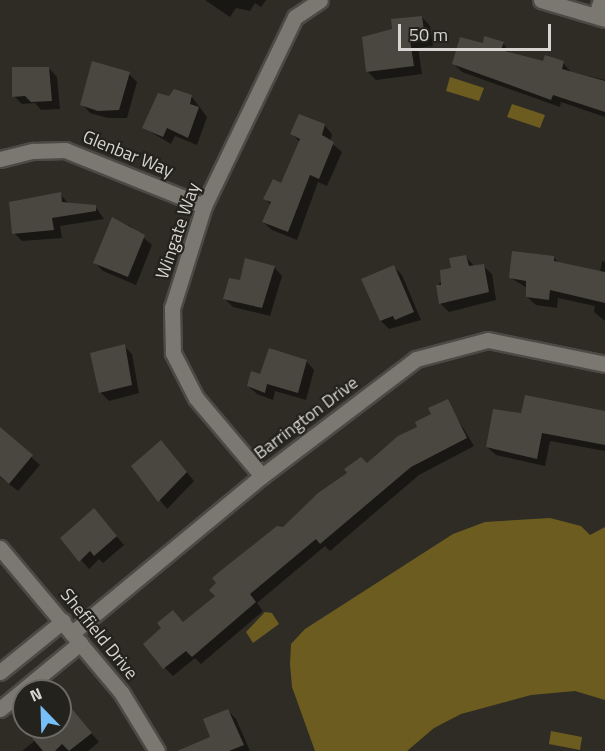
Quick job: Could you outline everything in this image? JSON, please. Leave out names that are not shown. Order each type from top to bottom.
[{"type":"street","name":"Wingate Way","points":[[262,476],[196,398],[173,353],[172,308],[204,206],[295,17],[320,0]]},
{"type":"street","points":[[541,0],[601,17],[600,0]]},
{"type":"street","name":"Glenbar Way","points":[[0,159],[33,151],[65,150],[204,206]]},
{"type":"street","name":"Barrington Drive","points":[[72,632],[262,476],[416,359],[488,340],[605,364]]},
{"type":"street","name":"Sheffield Drive","points":[[0,548],[133,707],[157,751]]},
{"type":"street","points":[[0,672],[72,632]]},
{"type":"street","points":[[0,709],[72,632]]},
{"type":"shaded area","points":[[450,77],[484,88],[479,101],[446,91]]},
{"type":"shaded area","points":[[512,104],[545,115],[540,128],[507,117]]},
{"type":"shaded area","points":[[550,518],[581,526],[590,535],[605,527],[605,700],[575,691],[531,695],[461,714],[434,728],[407,751],[315,751],[292,687],[290,664],[291,644],[305,629],[453,534],[485,522]]},
{"type":"shaded area","points":[[265,612],[272,613],[279,624],[253,643],[246,632]]},
{"type":"shaded area","points":[[551,731],[582,737],[580,750],[549,744]]},
{"type":"building","points":[[422,16],[425,38],[410,40],[414,66],[366,72],[362,37],[392,29],[391,19]]},
{"type":"building","points":[[484,36],[504,42],[501,50],[543,61],[545,55],[564,61],[562,69],[605,81],[605,112],[553,95],[551,100],[452,64],[460,37],[483,43]]},
{"type":"building","points":[[92,61],[130,72],[119,110],[98,111],[80,105]]},
{"type":"building","points":[[12,67],[49,67],[52,101],[31,102],[25,96],[12,97]]},
{"type":"building","points":[[174,89],[192,95],[190,104],[199,107],[188,138],[167,128],[163,137],[142,128],[158,93],[169,96]]},
{"type":"building","points":[[299,114],[325,124],[322,135],[334,142],[319,179],[310,175],[288,232],[262,222],[271,202],[263,199],[273,179],[281,183],[300,139],[290,134]]},
{"type":"building","points":[[61,192],[62,202],[96,205],[96,211],[52,218],[54,230],[12,234],[9,202]]},
{"type":"building","points":[[112,217],[145,235],[128,277],[93,263]]},
{"type":"building","points":[[512,251],[554,256],[554,261],[605,272],[605,303],[550,290],[549,300],[526,297],[526,281],[509,278]]},
{"type":"building","points":[[466,255],[469,266],[484,264],[489,292],[439,304],[436,285],[441,285],[440,270],[451,268],[449,258]]},
{"type":"building","points":[[245,258],[275,266],[262,308],[223,299],[229,278],[240,280]]},
{"type":"building","points":[[394,265],[414,312],[395,320],[393,316],[380,321],[361,279]]},
{"type":"building","points":[[125,344],[132,385],[99,393],[90,353]]},
{"type":"building","points":[[269,348],[307,360],[298,393],[267,384],[265,393],[247,386],[251,371],[260,374]]},
{"type":"building","points":[[525,395],[605,411],[605,445],[542,433],[537,459],[486,447],[493,409],[521,413]]},
{"type":"building","points":[[448,399],[467,438],[411,467],[320,544],[316,539],[250,594],[256,602],[192,657],[186,651],[163,669],[143,644],[161,628],[157,623],[173,610],[183,622],[215,596],[209,590],[216,583],[212,578],[277,526],[283,527],[318,493],[347,473],[344,469],[361,457],[367,463],[398,436],[417,427],[415,422],[431,414],[428,408]]},
{"type":"building","points":[[0,427],[33,455],[9,484],[0,476]]},
{"type":"building","points":[[161,440],[187,472],[158,502],[131,466]]},
{"type":"building","points":[[94,508],[117,536],[94,556],[90,551],[79,562],[60,538]]},
{"type":"building","points":[[72,709],[92,733],[69,751],[62,744],[55,751],[43,751],[33,739],[72,739]]},
{"type":"building","points":[[228,709],[244,745],[229,751],[177,751],[210,737],[203,719]]}]
